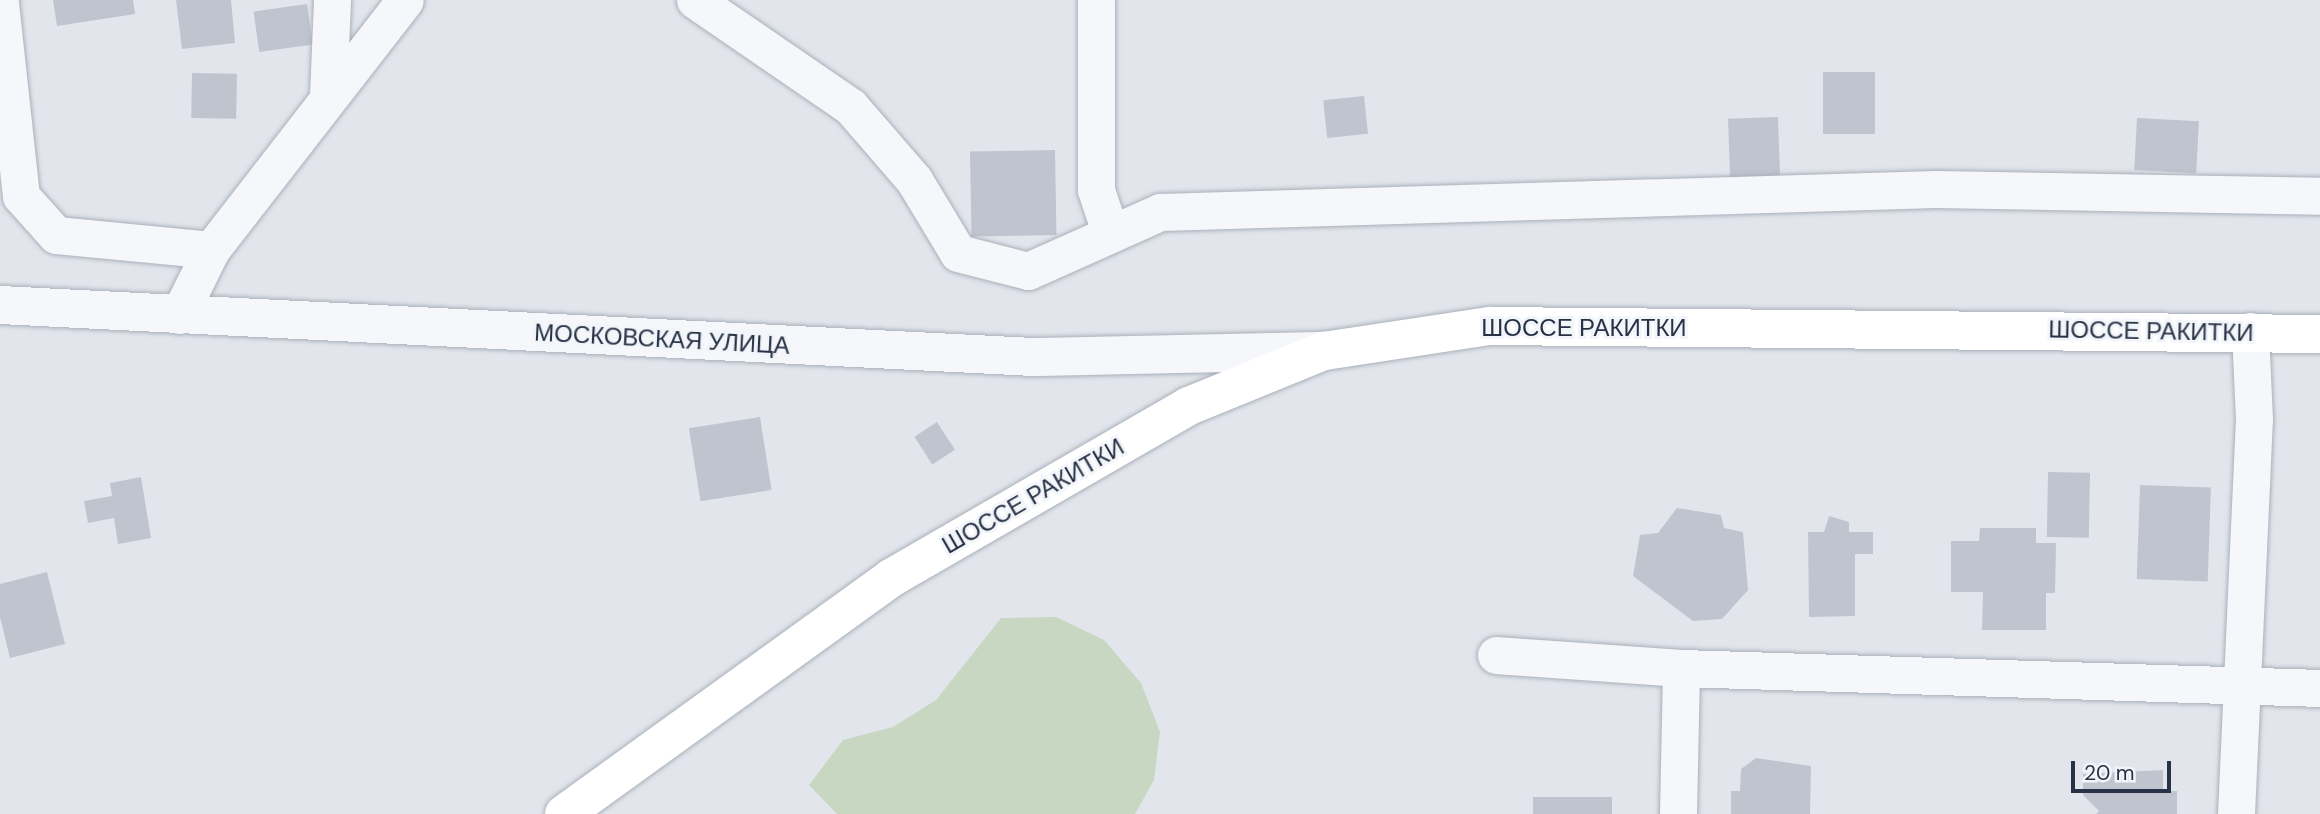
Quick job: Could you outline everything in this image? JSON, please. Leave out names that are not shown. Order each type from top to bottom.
[{"type":"main road","name":"ШОССЕ РАКИТКИ","points":[[564,814],[891,578],[1189,406],[1324,351],[1490,326],[2250,331],[2320,334]]},
{"type":"street","points":[[328,96],[332,0]]},
{"type":"street","points":[[179,314],[211,250],[405,0]]},
{"type":"street","points":[[695,0],[850,106],[914,180],[958,253],[1028,271],[1110,232],[1174,212],[1937,189],[2320,196]]},
{"type":"street","points":[[1096,0],[1096,190],[1110,232]]},
{"type":"street","points":[[0,3],[21,196],[57,235],[211,250]]},
{"type":"street","name":"МОСКОВСКАЯ УЛИЦА","points":[[0,305],[1035,357],[1324,351]]},
{"type":"street","points":[[2236,814],[2254,419],[2250,331]]},
{"type":"street","points":[[1496,655],[1681,668],[2320,688]]},
{"type":"street","points":[[1678,814],[1681,668]]},
{"type":"green space","points":[[1056,617],[1104,640],[1141,683],[1160,732],[1154,780],[1135,814],[837,814],[809,785],[843,740],[893,727],[936,700],[1001,618]]},
{"type":"building","points":[[53,0],[133,0],[135,14],[57,26]]},
{"type":"building","points":[[176,0],[231,0],[235,43],[182,49]]},
{"type":"building","points":[[307,4],[313,45],[259,52],[254,12]]},
{"type":"building","points":[[1823,72],[1875,72],[1875,134],[1823,134]]},
{"type":"building","points":[[192,73],[237,74],[236,119],[191,118]]},
{"type":"building","points":[[1364,96],[1368,134],[1327,138],[1323,100]]},
{"type":"building","points":[[1778,117],[1780,177],[1730,179],[1728,119]]},
{"type":"building","points":[[2137,118],[2199,121],[2196,173],[2134,170]]},
{"type":"building","points":[[1055,150],[1056,235],[971,236],[970,151]]},
{"type":"building","points":[[760,417],[772,490],[700,501],[689,428]]},
{"type":"building","points":[[937,422],[955,450],[932,464],[914,437]]},
{"type":"building","points":[[2048,472],[2090,473],[2089,538],[2047,537]]},
{"type":"building","points":[[141,477],[151,538],[118,544],[114,518],[88,523],[84,501],[112,496],[110,483]]},
{"type":"building","points":[[2140,485],[2211,487],[2208,581],[2137,579]]},
{"type":"building","points":[[1677,508],[1721,515],[1724,528],[1743,532],[1748,590],[1722,619],[1693,621],[1633,576],[1640,535],[1658,533]]},
{"type":"building","points":[[1829,516],[1849,522],[1849,532],[1873,532],[1873,554],[1855,554],[1855,616],[1809,617],[1808,532],[1824,532]]},
{"type":"building","points":[[1980,528],[2036,528],[2036,543],[2056,543],[2055,593],[2046,593],[2046,630],[1982,630],[1983,592],[1951,592],[1951,541],[1979,541]]},
{"type":"building","points":[[47,572],[65,644],[10,658],[0,617],[0,584]]},
{"type":"building","points":[[1756,758],[1811,766],[1810,814],[1731,814],[1731,791],[1740,791],[1741,769]]},
{"type":"building","points":[[2163,770],[2163,791],[2177,791],[2177,814],[2096,814],[2099,811],[2083,795],[2083,774]]},
{"type":"building","points":[[1533,797],[1612,797],[1612,814],[1533,814]]}]
